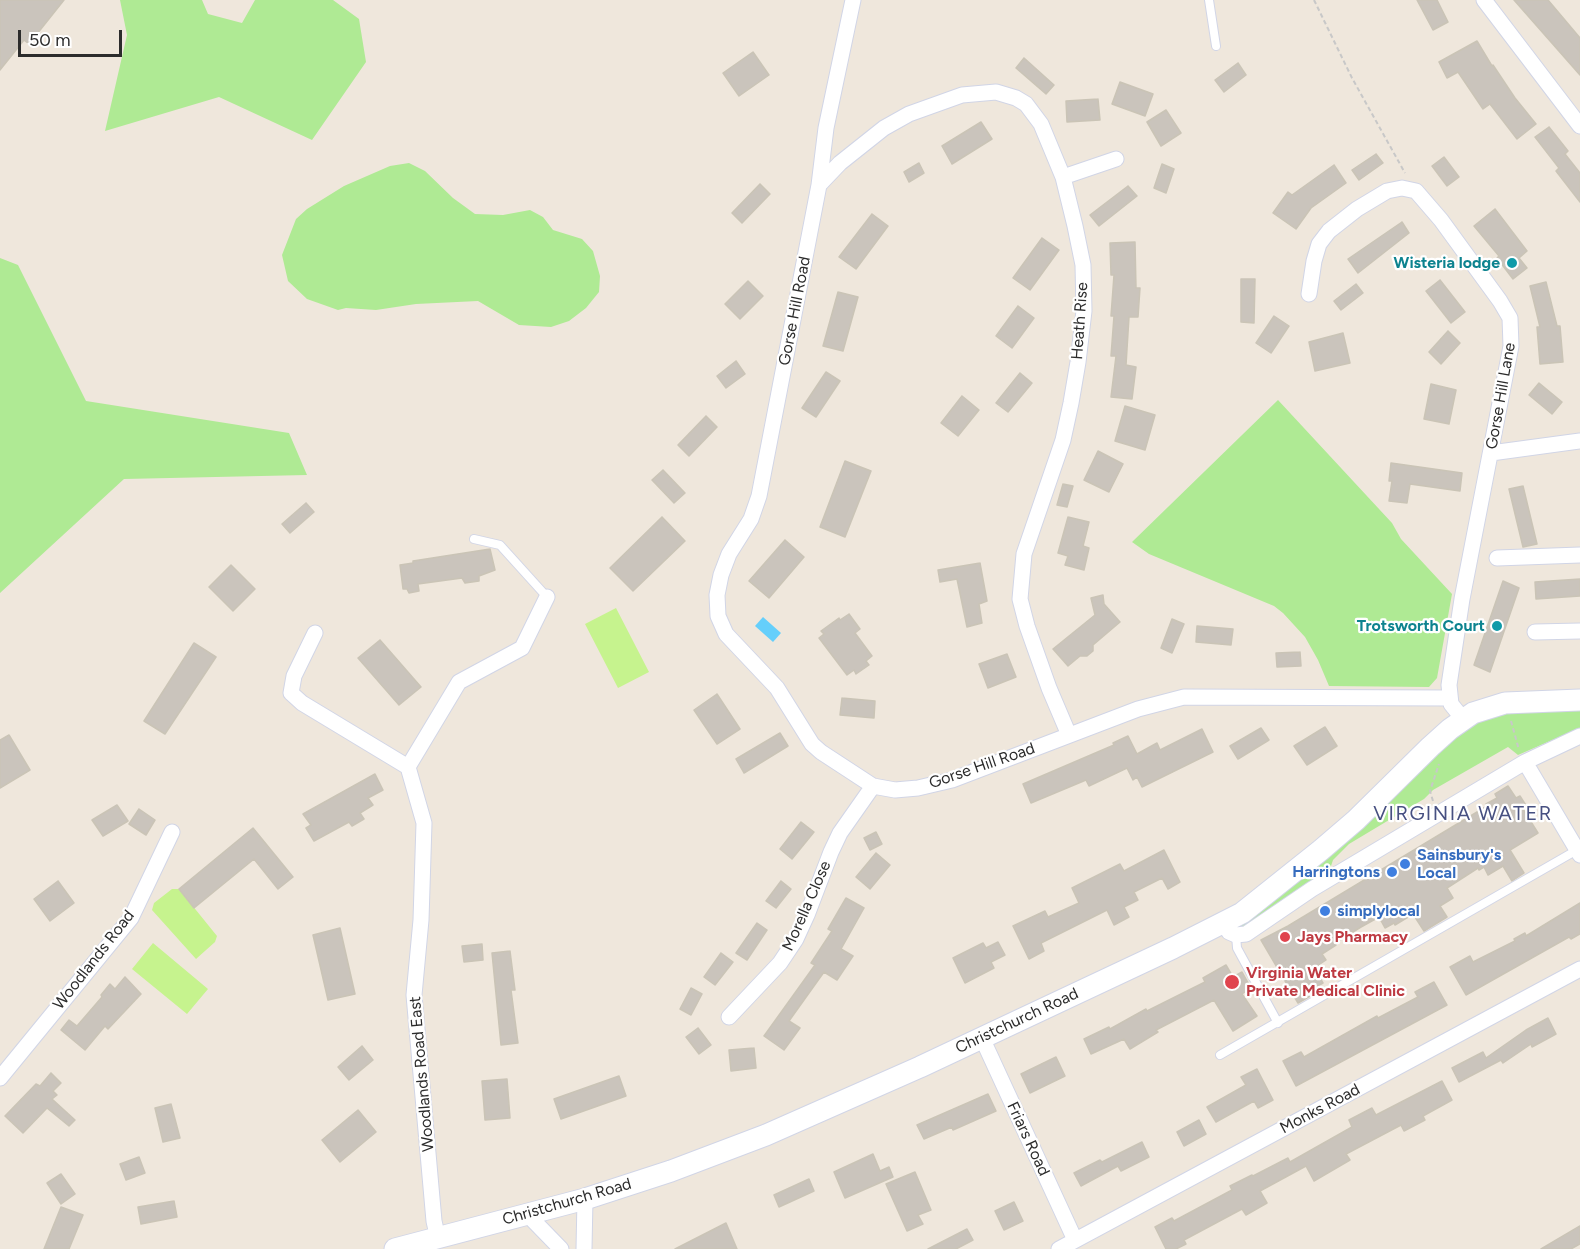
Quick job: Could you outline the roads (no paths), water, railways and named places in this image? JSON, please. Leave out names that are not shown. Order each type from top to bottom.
[{"type":"main road","name":"Christchurch Road","points":[[395,1249],[585,1199],[671,1171],[766,1135],[1230,929],[1258,901],[1356,820],[1430,747],[1463,719],[1484,708],[1505,703],[1580,700]]},
{"type":"street","name":"Gorse Hill Road","points":[[853,0],[826,128],[819,185],[759,496],[751,519],[729,554],[717,595],[718,616],[726,634],[777,688],[812,744],[873,786],[895,790],[935,785],[1138,709],[1184,697],[1449,698]]},
{"type":"street","points":[[1484,0],[1580,126]]},
{"type":"street","name":"Heath Rise","points":[[819,185],[860,146],[901,119],[962,95],[996,92],[1026,104],[1041,124],[1063,177],[1083,265],[1084,311],[1078,362],[1063,440],[1024,554],[1020,599],[1030,636],[1069,735]]},
{"type":"street","points":[[1063,177],[1116,159]]},
{"type":"street","name":"Gorse Hill Lane","points":[[1309,294],[1319,244],[1329,231],[1357,209],[1387,191],[1402,188],[1416,191],[1441,220],[1506,309],[1510,318],[1511,346],[1462,599],[1454,645],[1449,698]]},
{"type":"street","points":[[1491,453],[1580,441]]},
{"type":"street","points":[[1497,558],[1580,555]]},
{"type":"street","points":[[315,633],[294,676],[291,693],[302,703],[408,767],[459,682],[522,648],[547,597]]},
{"type":"street","points":[[1535,632],[1580,631]]},
{"type":"street","points":[[1449,698],[1453,708],[1463,719]]},
{"type":"street","points":[[1230,929],[1242,935],[1254,929],[1312,888],[1525,762],[1580,735]]},
{"type":"street","points":[[1525,762],[1579,852]]},
{"type":"street","name":"Woodlands Road East","points":[[408,767],[424,823],[421,920],[414,995],[434,1221],[438,1239]]},
{"type":"street","name":"Morella Close","points":[[729,1017],[780,963],[796,939],[840,833],[873,786]]},
{"type":"street","name":"Woodlands Road","points":[[0,1078],[131,918],[172,832]]},
{"type":"street","name":"Monks Road","points":[[1059,1249],[1580,969]]},
{"type":"street","name":"Friars Road","points":[[982,1038],[1075,1240]]},
{"type":"street","points":[[584,1249],[585,1199]]},
{"type":"street","points":[[527,1214],[561,1249]]},
{"type":"lane","points":[[1209,0],[1216,46]]},
{"type":"lane","points":[[474,539],[501,545],[547,597]]},
{"type":"lane","points":[[1220,1055],[1579,852]]},
{"type":"lane","points":[[1230,929],[1237,948],[1278,1023]]},
{"type":"water","points":[[763,617],[781,633],[773,642],[755,626]]},
{"type":"place","name":"Wisteria lodge","points":[[1512,263]]},
{"type":"place","name":"Trotsworth Court","points":[[1497,626]]},
{"type":"place","name":"Sainsbury's Local","points":[[1405,864]]},
{"type":"place","name":"Harringtons","points":[[1392,872]]},
{"type":"place","name":"simplylocal","points":[[1325,911]]},
{"type":"place","name":"Jays Pharmacy","points":[[1285,937]]},
{"type":"place","name":"Virginia Water Private Medical Clinic","points":[[1232,982]]},
{"type":"district","name":"VIRGINIA WATER","points":[[1463,814]]}]
